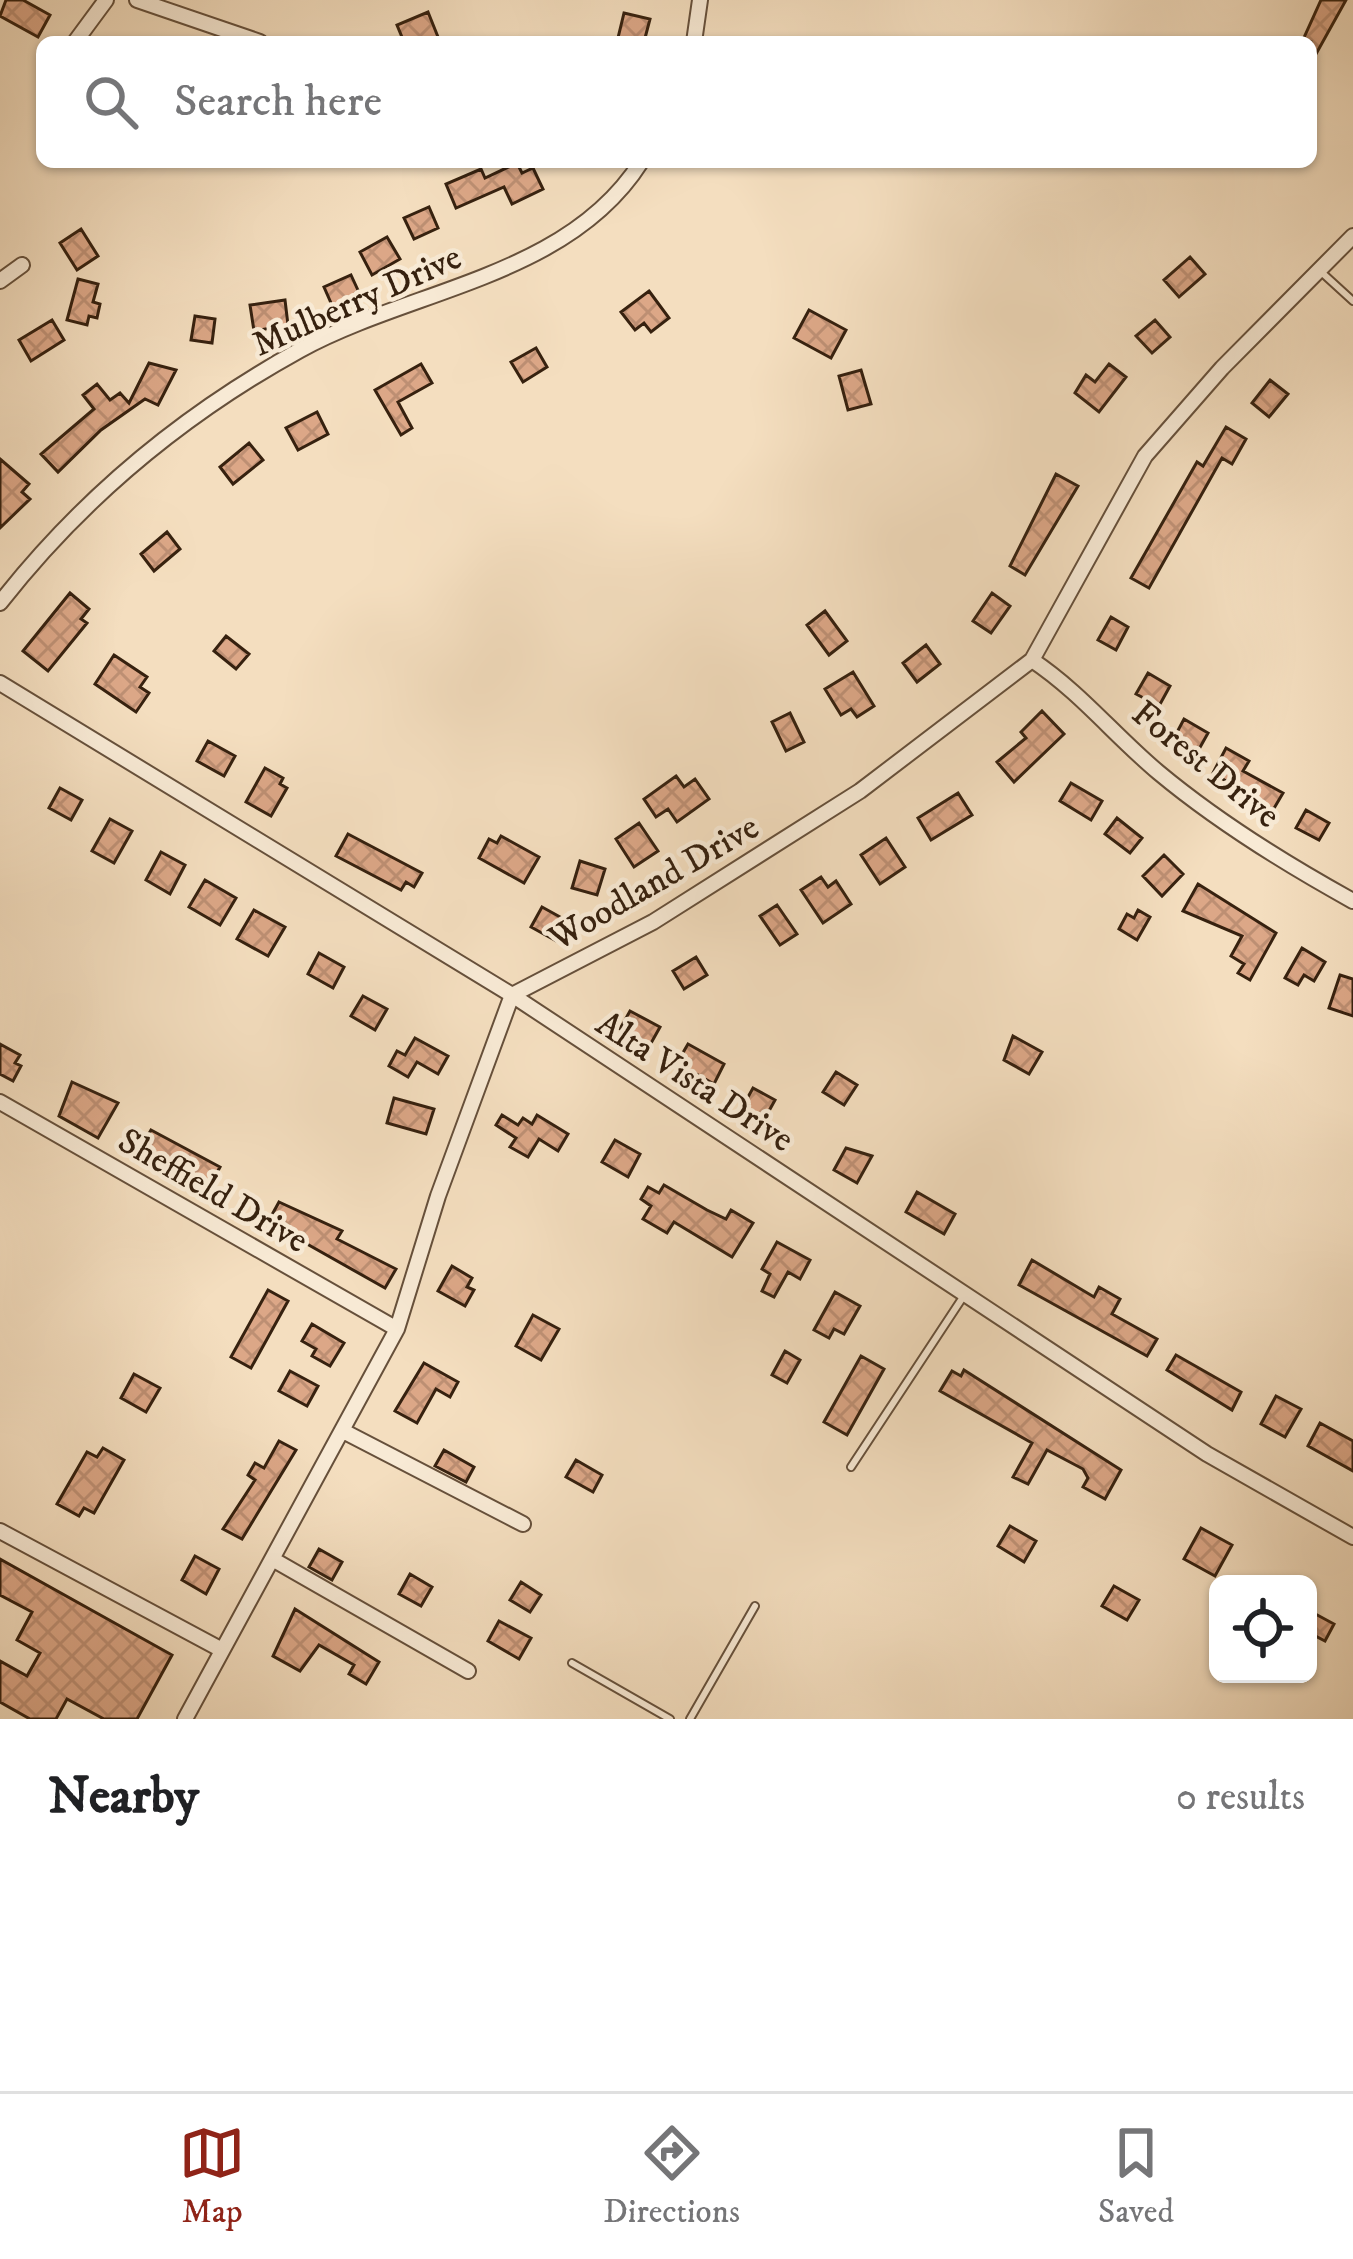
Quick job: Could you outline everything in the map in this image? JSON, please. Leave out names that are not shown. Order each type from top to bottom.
[{"type":"street","points":[[79,36],[106,0]]},
{"type":"street","points":[[136,0],[242,36]]},
{"type":"street","points":[[695,36],[700,0]]},
{"type":"street","name":"Mulberry Drive","points":[[0,603],[102,489],[207,406],[337,333],[537,254],[589,220],[636,168]]},
{"type":"street","name":"Woodland Drive","points":[[512,995],[653,922],[860,791],[1032,660],[1145,456],[1353,236]]},
{"type":"street","points":[[0,280],[22,266]]},
{"type":"street","name":"Forest Drive","points":[[1032,660],[1067,684],[1154,769],[1212,815],[1353,901]]},
{"type":"street","name":"Alta Vista Drive","points":[[0,683],[512,995],[1208,1454],[1353,1537]]},
{"type":"street","points":[[185,1719],[398,1329],[438,1196],[512,995]]},
{"type":"street","name":"Sheffield Drive","points":[[0,1102],[398,1329]]},
{"type":"street","points":[[343,1431],[523,1524]]},
{"type":"street","points":[[0,1531],[222,1650]]},
{"type":"street","points":[[274,1560],[467,1671]]},
{"type":"lane","points":[[1319,270],[1353,302]]},
{"type":"lane","points":[[851,1467],[965,1294]]},
{"type":"lane","points":[[689,1719],[755,1606]]},
{"type":"lane","points":[[572,1663],[670,1719]]},
{"type":"building","points":[[6,0],[23,0],[50,15],[39,36],[0,16]]},
{"type":"building","points":[[1321,0],[1346,0],[1317,52],[1317,36],[1305,36]]},
{"type":"building","points":[[428,12],[438,36],[402,36],[397,25]]},
{"type":"building","points":[[624,13],[650,19],[646,36],[618,36]]},
{"type":"building","points":[[506,168],[520,168],[522,173],[533,168],[543,189],[512,204],[504,187],[456,208],[446,184],[481,169],[485,178]]},
{"type":"building","points":[[429,207],[438,228],[414,239],[404,218]]},
{"type":"building","points":[[81,229],[98,256],[77,270],[60,243]]},
{"type":"building","points":[[387,237],[400,259],[372,275],[360,252]]},
{"type":"building","points":[[1190,257],[1205,274],[1179,297],[1164,280]]},
{"type":"building","points":[[351,275],[362,299],[335,312],[324,287]]},
{"type":"building","points":[[78,279],[98,284],[93,302],[100,304],[97,318],[89,316],[87,325],[67,320]]},
{"type":"building","points":[[649,291],[669,318],[651,332],[644,323],[635,330],[621,312]]},
{"type":"building","points":[[285,300],[288,325],[254,331],[250,305]]},
{"type":"building","points":[[809,310],[846,330],[831,358],[794,338]]},
{"type":"building","points":[[195,316],[215,319],[212,343],[191,340]]},
{"type":"building","points":[[52,320],[64,340],[31,361],[19,340]]},
{"type":"building","points":[[1155,320],[1170,337],[1152,353],[1136,336]]},
{"type":"building","points":[[536,348],[547,367],[523,382],[511,362]]},
{"type":"building","points":[[149,363],[176,370],[158,405],[145,399],[101,430],[58,472],[41,454],[94,409],[83,395],[97,384],[110,400],[120,393],[129,403]]},
{"type":"building","points":[[421,364],[432,383],[398,402],[412,428],[401,435],[375,390]]},
{"type":"building","points":[[1109,364],[1126,377],[1099,412],[1075,393],[1086,375],[1095,382]]},
{"type":"building","points":[[861,370],[871,404],[848,410],[839,376]]},
{"type":"building","points":[[1270,380],[1288,394],[1269,417],[1252,403]]},
{"type":"building","points":[[317,412],[328,434],[298,450],[286,428]]},
{"type":"building","points":[[1226,427],[1246,439],[1232,464],[1222,458],[1149,588],[1131,578],[1197,462],[1203,466]]},
{"type":"building","points":[[249,443],[263,460],[233,484],[220,467]]},
{"type":"building","points":[[0,459],[29,484],[22,492],[30,499],[0,528]]},
{"type":"building","points":[[1056,474],[1078,486],[1025,575],[1010,566]]},
{"type":"building","points":[[167,532],[180,549],[154,571],[141,554]]},
{"type":"building","points":[[70,593],[89,609],[81,619],[87,623],[48,671],[23,651]]},
{"type":"building","points":[[992,593],[1010,606],[991,633],[973,621]]},
{"type":"building","points":[[825,611],[847,641],[829,655],[807,625]]},
{"type":"building","points":[[1111,617],[1128,627],[1116,650],[1098,640]]},
{"type":"building","points":[[226,636],[249,654],[236,669],[214,651]]},
{"type":"building","points":[[926,645],[940,664],[917,682],[903,663]]},
{"type":"building","points":[[114,655],[147,677],[140,687],[149,693],[136,712],[95,684]]},
{"type":"building","points":[[853,672],[874,706],[857,717],[851,709],[841,715],[825,689]]},
{"type":"building","points":[[1148,673],[1170,686],[1159,706],[1136,694]]},
{"type":"building","points":[[1042,711],[1064,734],[1014,782],[997,762],[1026,738],[1021,732]]},
{"type":"building","points":[[790,713],[804,742],[786,751],[772,722]]},
{"type":"building","points":[[1184,719],[1208,733],[1198,751],[1174,738]]},
{"type":"building","points":[[208,741],[235,756],[224,776],[197,761]]},
{"type":"building","points":[[1226,748],[1249,761],[1243,771],[1283,793],[1273,810],[1213,773]]},
{"type":"building","points":[[265,768],[283,778],[280,784],[287,788],[271,816],[246,802]]},
{"type":"building","points":[[676,776],[684,787],[695,779],[709,799],[677,822],[668,809],[656,817],[644,799]]},
{"type":"building","points":[[1071,783],[1102,801],[1091,820],[1060,801]]},
{"type":"building","points":[[60,788],[82,800],[71,820],[49,808]]},
{"type":"building","points":[[958,793],[972,815],[931,840],[918,818]]},
{"type":"building","points":[[1306,810],[1329,823],[1319,840],[1296,828]]},
{"type":"building","points":[[1117,818],[1142,838],[1130,853],[1105,834]]},
{"type":"building","points":[[110,819],[132,831],[114,863],[92,851]]},
{"type":"building","points":[[639,823],[658,851],[634,867],[616,839]]},
{"type":"building","points":[[348,834],[422,873],[414,887],[406,882],[401,890],[336,856]]},
{"type":"building","points":[[501,836],[539,857],[524,883],[479,858],[489,839],[497,843]]},
{"type":"building","points":[[886,838],[905,867],[880,884],[861,855]]},
{"type":"building","points":[[161,852],[185,865],[170,894],[146,880]]},
{"type":"building","points":[[1164,855],[1183,874],[1162,896],[1143,876]]},
{"type":"building","points":[[580,861],[605,869],[597,895],[572,888]]},
{"type":"building","points":[[821,877],[828,887],[836,881],[851,904],[823,923],[801,890]]},
{"type":"building","points":[[205,880],[236,898],[220,925],[189,907]]},
{"type":"building","points":[[1198,884],[1276,933],[1250,980],[1238,973],[1244,964],[1231,956],[1242,936],[1183,911]]},
{"type":"building","points":[[777,905],[797,934],[780,945],[760,916]]},
{"type":"building","points":[[542,907],[571,923],[560,943],[531,927]]},
{"type":"building","points":[[254,910],[285,927],[268,956],[237,939]]},
{"type":"building","points":[[1138,910],[1150,917],[1137,940],[1119,929],[1127,914],[1134,918]]},
{"type":"building","points":[[1302,948],[1325,962],[1314,981],[1304,975],[1298,985],[1285,978]]},
{"type":"building","points":[[319,953],[344,967],[333,988],[308,974]]},
{"type":"building","points":[[696,957],[707,975],[684,989],[673,971]]},
{"type":"building","points":[[1340,975],[1353,979],[1353,1016],[1329,1008]]},
{"type":"building","points":[[363,996],[387,1009],[375,1030],[351,1016]]},
{"type":"building","points":[[630,1011],[660,1027],[650,1045],[620,1029]]},
{"type":"building","points":[[1013,1036],[1042,1052],[1029,1074],[1004,1060]]},
{"type":"building","points":[[415,1038],[448,1056],[438,1074],[417,1062],[408,1077],[389,1066],[397,1051],[405,1055]]},
{"type":"building","points":[[0,1044],[20,1055],[15,1063],[21,1066],[13,1081],[0,1074]]},
{"type":"building","points":[[688,1044],[724,1064],[714,1084],[677,1063]]},
{"type":"building","points":[[836,1072],[857,1085],[844,1105],[823,1092]]},
{"type":"building","points":[[72,1082],[118,1103],[98,1138],[59,1116]]},
{"type":"building","points":[[753,1088],[775,1100],[764,1120],[742,1108]]},
{"type":"building","points":[[394,1098],[434,1109],[426,1134],[387,1123]]},
{"type":"building","points":[[502,1115],[518,1125],[523,1118],[532,1124],[537,1115],[568,1134],[558,1151],[539,1139],[528,1157],[510,1147],[516,1138],[496,1125]]},
{"type":"building","points":[[151,1130],[220,1167],[209,1187],[140,1149]]},
{"type":"building","points":[[615,1140],[640,1154],[628,1177],[602,1162]]},
{"type":"building","points":[[846,1148],[872,1156],[857,1183],[834,1170]]},
{"type":"building","points":[[664,1185],[726,1219],[731,1210],[753,1223],[732,1257],[674,1222],[667,1233],[643,1219],[651,1206],[641,1199],[648,1187],[659,1193]]},
{"type":"building","points":[[917,1192],[955,1214],[944,1234],[906,1212]]},
{"type":"building","points":[[279,1202],[342,1231],[337,1239],[396,1269],[385,1288],[268,1222]]},
{"type":"building","points":[[777,1242],[810,1260],[800,1279],[788,1272],[774,1297],[762,1291],[770,1274],[762,1269]]},
{"type":"building","points":[[1032,1260],[1094,1297],[1099,1287],[1120,1299],[1112,1314],[1157,1339],[1147,1356],[1019,1285]]},
{"type":"building","points":[[452,1266],[472,1278],[467,1287],[474,1290],[465,1306],[438,1291]]},
{"type":"building","points":[[268,1290],[288,1301],[251,1368],[231,1357]]},
{"type":"building","points":[[835,1292],[860,1306],[844,1334],[834,1329],[829,1338],[814,1330]]},
{"type":"building","points":[[533,1315],[559,1329],[541,1360],[516,1346]]},
{"type":"building","points":[[312,1324],[344,1343],[330,1366],[312,1356],[316,1349],[302,1341]]},
{"type":"building","points":[[785,1351],[800,1360],[787,1383],[772,1375]]},
{"type":"building","points":[[1176,1355],[1241,1392],[1232,1410],[1167,1370]]},
{"type":"building","points":[[861,1356],[884,1369],[847,1435],[824,1422]]},
{"type":"building","points":[[424,1363],[458,1382],[450,1397],[436,1389],[417,1423],[395,1411]]},
{"type":"building","points":[[964,1370],[1121,1470],[1105,1499],[1083,1487],[1088,1478],[1083,1469],[1047,1450],[1028,1484],[1013,1477],[1032,1443],[940,1391],[952,1371],[961,1376]]},
{"type":"building","points":[[290,1371],[318,1386],[307,1406],[279,1391]]},
{"type":"building","points":[[134,1374],[160,1388],[146,1412],[121,1398]]},
{"type":"building","points":[[1276,1396],[1301,1409],[1285,1437],[1261,1424]]},
{"type":"building","points":[[1320,1423],[1353,1441],[1353,1471],[1308,1446]]},
{"type":"building","points":[[279,1441],[296,1450],[242,1539],[223,1529],[255,1480],[248,1475],[255,1463],[264,1468]]},
{"type":"building","points":[[103,1448],[124,1460],[94,1513],[84,1508],[79,1516],[57,1504],[87,1452],[97,1457]]},
{"type":"building","points":[[444,1450],[474,1467],[466,1482],[435,1466]]},
{"type":"building","points":[[576,1460],[602,1475],[593,1492],[566,1477]]},
{"type":"building","points":[[1010,1526],[1036,1541],[1024,1562],[998,1546]]},
{"type":"building","points":[[1201,1528],[1232,1545],[1216,1575],[1184,1559]]},
{"type":"building","points":[[319,1549],[342,1562],[332,1580],[309,1567]]},
{"type":"building","points":[[195,1556],[219,1569],[206,1594],[182,1580]]},
{"type":"building","points":[[0,1559],[172,1655],[137,1719],[104,1719],[67,1699],[56,1719],[30,1719],[0,1702],[0,1661],[27,1676],[40,1653],[17,1640],[32,1612],[0,1595]]},
{"type":"building","points":[[410,1574],[432,1587],[421,1606],[399,1594]]},
{"type":"building","points":[[521,1582],[541,1595],[530,1612],[510,1600]]},
{"type":"building","points":[[1114,1586],[1139,1600],[1127,1620],[1102,1606]]},
{"type":"building","points":[[295,1609],[379,1662],[366,1684],[349,1674],[354,1665],[319,1645],[300,1671],[273,1656]]},
{"type":"building","points":[[1317,1615],[1334,1624],[1325,1641],[1317,1637]]},
{"type":"building","points":[[499,1621],[531,1638],[519,1659],[488,1641]]}]
